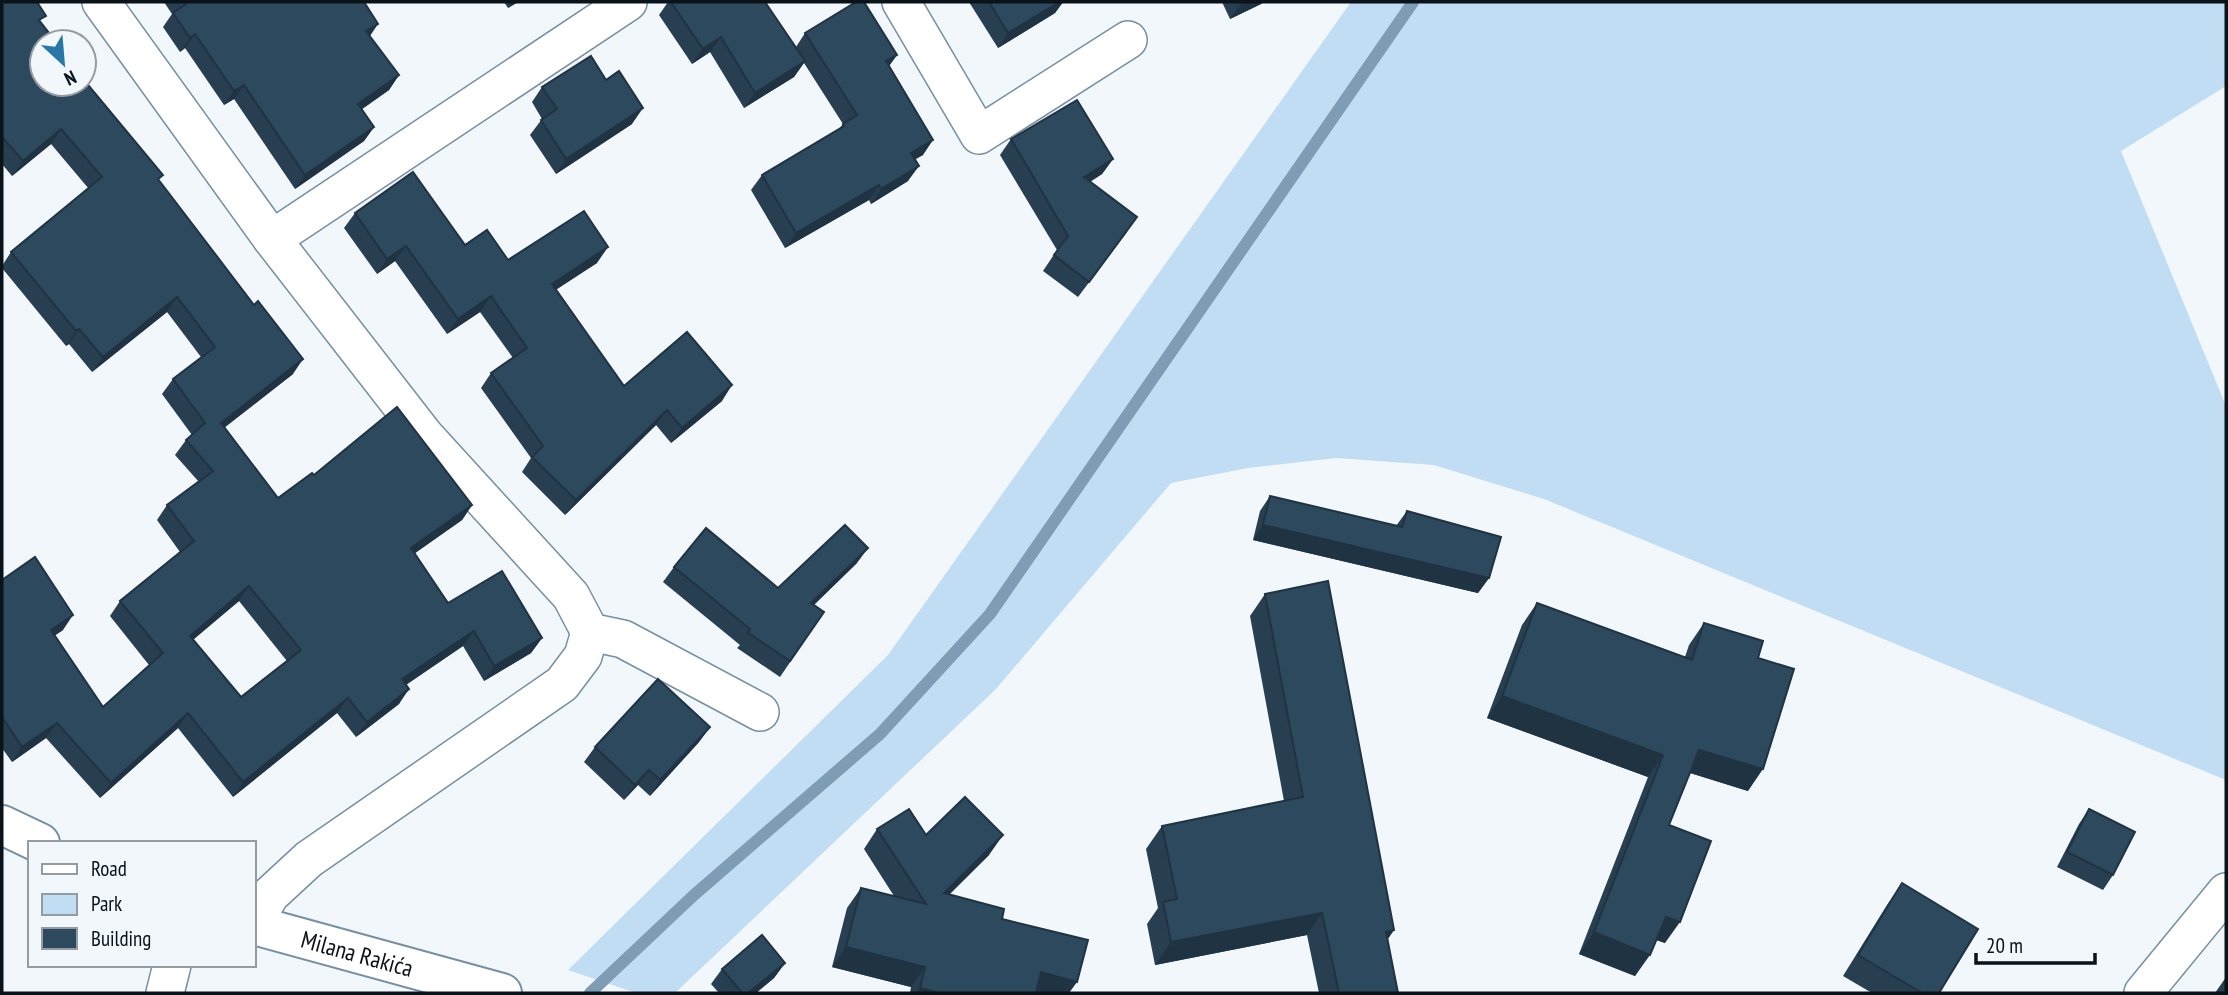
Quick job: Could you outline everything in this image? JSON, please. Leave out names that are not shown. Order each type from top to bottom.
[{"type":"main road","points":[[2,825],[36,841]]},
{"type":"main road","name":"Milana Rakića","points":[[256,924],[502,993]]},
{"type":"street","points":[[101,2],[272,239],[425,436],[571,596],[590,632],[583,656],[562,684],[309,859],[270,895],[256,920]]},
{"type":"street","points":[[272,239],[628,2]]},
{"type":"street","points":[[901,2],[979,135],[1128,40]]},
{"type":"street","points":[[590,632],[623,639],[760,712]]},
{"type":"street","points":[[2143,993],[2226,892]]},
{"type":"street","points":[[165,993],[172,967]]},
{"type":"green space","points":[[1351,2],[2226,2],[2226,86],[2121,151],[2226,406],[2226,780],[1544,499],[1434,465],[1336,458],[1248,468],[1171,483],[996,689],[675,993],[636,993],[568,970],[888,655]]},
{"type":"building","points":[[2,2],[37,2],[46,16],[39,20],[45,28],[28,28],[28,98],[98,97],[163,175],[158,179],[254,305],[258,301],[303,359],[221,423],[278,498],[312,473],[314,475],[397,407],[472,505],[411,548],[448,603],[502,571],[542,638],[494,666],[474,631],[402,679],[409,689],[367,722],[348,698],[243,782],[188,713],[111,783],[57,723],[22,747],[2,717],[2,580],[35,557],[73,615],[51,630],[103,707],[163,653],[120,601],[194,541],[167,505],[213,471],[186,440],[205,423],[173,379],[215,347],[177,297],[103,357],[79,329],[76,331],[11,252],[102,177],[61,129],[23,161],[2,137]],"holes":[[[249,586],[301,650],[241,697],[190,636]]]},
{"type":"building","points":[[184,2],[364,2],[378,24],[366,31],[399,75],[358,104],[374,127],[305,175],[244,85],[234,91],[195,34],[190,38],[173,13],[186,4]]},
{"type":"building","points":[[671,2],[765,2],[805,61],[755,93],[721,37],[703,49]]},
{"type":"building","points":[[856,2],[864,2],[897,55],[886,61],[933,140],[911,153],[919,166],[881,189],[879,185],[796,233],[762,175],[844,126],[843,124],[857,115],[805,33]]},
{"type":"building","points":[[989,2],[1059,2],[1008,33]]},
{"type":"building","points":[[591,56],[606,80],[619,71],[643,108],[566,159],[541,120],[557,109],[542,87]]},
{"type":"building","points":[[1077,100],[1113,159],[1084,177],[1137,217],[1089,282],[1054,255],[1068,236],[1011,139]]},
{"type":"building","points":[[413,172],[465,245],[487,230],[508,260],[584,211],[608,247],[552,284],[624,386],[687,332],[732,385],[682,428],[667,410],[576,500],[532,457],[543,446],[491,373],[527,348],[491,296],[458,319],[406,246],[387,259],[355,213]]},
{"type":"building","points":[[1270,496],[1402,527],[1407,511],[1501,537],[1489,578],[1263,525]]},
{"type":"building","points":[[845,525],[868,548],[811,603],[824,612],[790,661],[748,633],[750,629],[674,567],[706,528],[778,588]]},
{"type":"building","points":[[1328,581],[1394,930],[1386,932],[1398,993],[1339,993],[1322,913],[1171,942],[1163,902],[1177,899],[1162,826],[1303,797],[1265,594]]},
{"type":"building","points":[[1537,603],[1692,660],[1704,623],[1763,641],[1758,658],[1794,669],[1763,769],[1699,750],[1669,825],[1711,841],[1680,922],[1666,917],[1650,955],[1594,932],[1663,755],[1502,696]]},
{"type":"building","points":[[658,679],[710,727],[660,780],[649,770],[635,785],[595,747]]},
{"type":"building","points":[[965,797],[1003,835],[944,893],[1004,909],[1002,919],[1088,940],[1077,982],[1041,972],[1036,993],[940,993],[920,988],[925,967],[846,947],[861,888],[926,904],[877,829],[909,809],[926,835]]},
{"type":"building","points":[[2089,809],[2135,832],[2113,875],[2067,852]]},
{"type":"building","points":[[1902,883],[1978,929],[1939,993],[1922,993],[1858,955]]},
{"type":"building","points":[[762,935],[785,963],[748,993],[742,993],[722,969]]},
{"type":"waterway","points":[[590,993],[694,895],[880,734],[990,614],[1413,2]]}]
